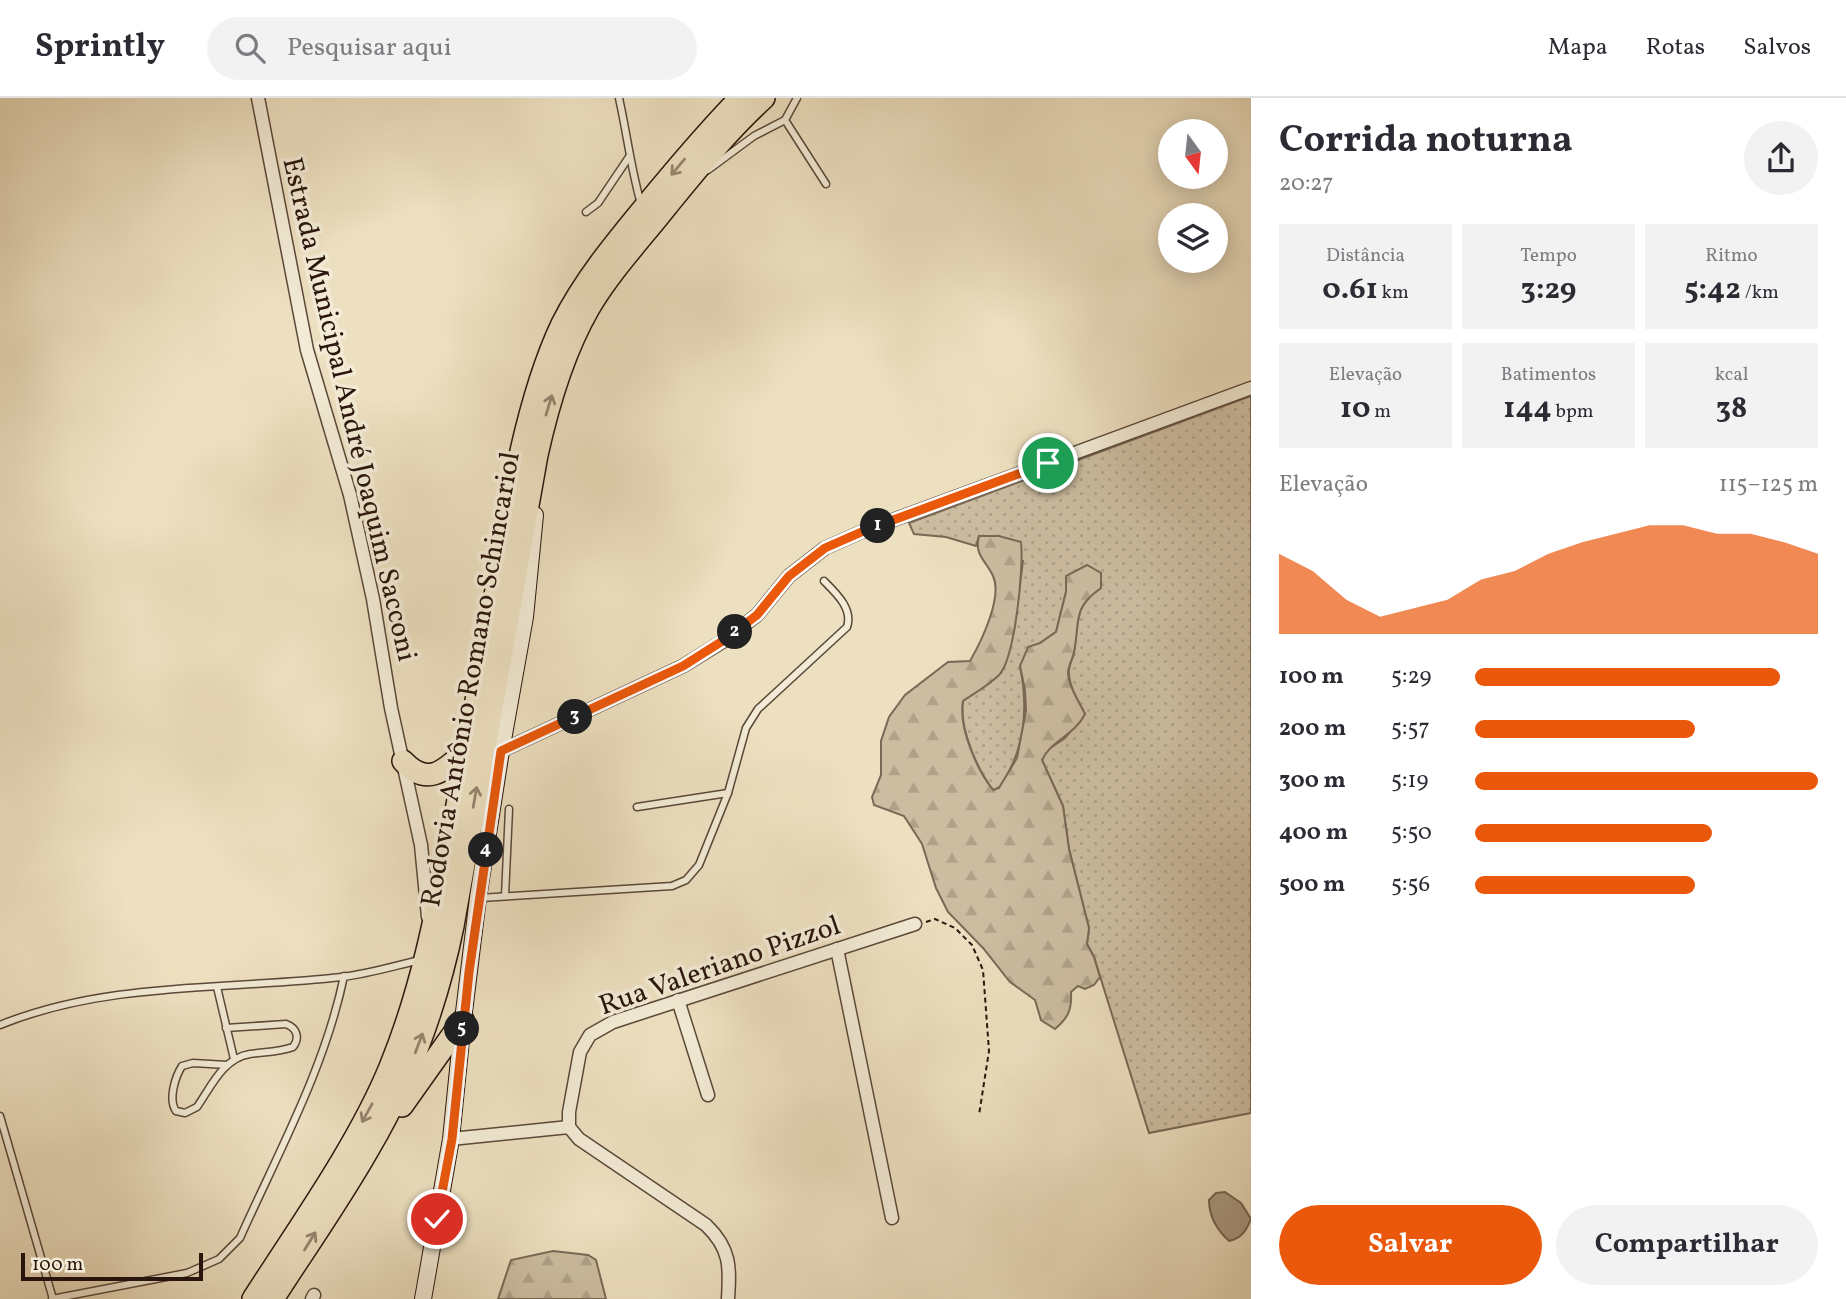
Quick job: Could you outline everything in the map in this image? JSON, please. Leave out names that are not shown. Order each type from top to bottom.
[{"type":"highway","name":"Rodovia Antônio Romano Schincariol","points":[[253,1299],[326,1184],[374,1101],[402,1037],[428,948],[521,451],[538,385],[562,324],[581,289],[643,209],[706,133],[740,98]]},
{"type":"highway","name":"Rodovia Antônio Romano Schincariol","points":[[273,1299],[369,1149],[405,1078],[422,1037],[448,950],[537,455],[554,389],[572,343],[589,309],[608,281],[719,143],[764,98]]},
{"type":"highway","points":[[403,761],[420,774],[429,775],[441,772],[467,750]]},
{"type":"highway","points":[[369,1149],[463,1020]]},
{"type":"street","name":"Estrada Municipal André Joaquim Sacconi","points":[[258,98],[307,350],[360,534],[391,708],[421,845],[428,948]]},
{"type":"street","points":[[501,751],[683,666],[757,615],[789,576],[825,548],[866,530],[1251,388]]},
{"type":"street","points":[[423,1299],[452,1139],[478,898],[525,617],[537,455]]},
{"type":"street","name":"Rua Valeriano Pizzol","points":[[569,1128],[570,1097],[580,1052],[590,1035],[613,1022],[915,924]]},
{"type":"street","points":[[837,948],[892,1218]]},
{"type":"street","points":[[678,1000],[708,1095]]},
{"type":"street","points":[[452,1139],[569,1128],[579,1139],[717,1235],[726,1252],[729,1272],[728,1299]]},
{"type":"lane","points":[[619,98],[629,139],[629,157],[643,209]]},
{"type":"lane","points":[[677,194],[754,136],[785,120],[797,98]]},
{"type":"lane","points":[[785,120],[826,184]]},
{"type":"lane","points":[[586,212],[598,203],[629,157]]},
{"type":"lane","points":[[478,898],[672,886],[691,875],[699,865],[729,793],[746,728],[758,709],[847,628],[850,617],[847,609],[824,581]]},
{"type":"lane","points":[[637,807],[729,793]]},
{"type":"lane","points":[[505,896],[509,809]]},
{"type":"lane","points":[[0,1025],[19,1017],[76,1002],[135,991],[344,976],[428,948]]},
{"type":"lane","points":[[0,1116],[52,1299],[187,1273],[219,1259],[240,1238],[326,1047],[344,976]]},
{"type":"lane","points":[[217,987],[234,1059]]},
{"type":"lane","points":[[226,1028],[286,1024],[297,1032],[297,1042],[293,1047],[246,1054],[234,1059],[197,1107],[185,1113],[176,1111],[172,1098],[182,1066],[193,1063],[227,1065]]},
{"type":"path","points":[[915,924],[935,919],[955,928],[972,945],[983,970],[989,1051],[979,1115]]},
{"type":"green space","points":[[1251,396],[1251,1113],[1149,1133],[1094,957],[1087,944],[1089,928],[1069,849],[1063,806],[1042,760],[1046,751],[1065,738],[1085,714],[1072,689],[1069,671],[1081,609],[1101,588],[1066,592],[1056,632],[1040,643],[1020,666],[1024,698],[1023,730],[1015,760],[1008,774],[999,788],[993,790],[971,748],[962,712],[963,701],[1001,673],[1014,631],[1023,561],[979,536],[976,546],[946,537],[914,534],[909,523]]},
{"type":"green space","points":[[979,536],[999,536],[1021,542],[1022,554],[1014,632],[1005,666],[995,679],[963,701],[963,723],[970,748],[993,790],[999,788],[1017,758],[1026,711],[1020,666],[1028,647],[1040,643],[1056,632],[1066,592],[1066,576],[1087,565],[1101,573],[1101,588],[1081,609],[1074,652],[1068,670],[1072,689],[1085,714],[1042,760],[1063,806],[1069,849],[1089,928],[1087,944],[1100,977],[1094,985],[1085,989],[1078,986],[1071,992],[1068,1013],[1055,1029],[1041,1020],[1035,1000],[1010,982],[983,948],[948,912],[936,888],[922,844],[904,816],[874,805],[872,797],[881,775],[881,741],[889,717],[905,695],[948,662],[970,661],[985,631],[993,607],[995,585],[993,576],[979,553]]},
{"type":"green space","points":[[553,1251],[588,1255],[596,1260],[606,1299],[498,1299],[511,1260]]},
{"type":"shaded area","points":[[1225,1192],[1241,1203],[1251,1219],[1243,1233],[1229,1241],[1214,1222],[1209,1206],[1209,1200],[1216,1193]]},
{"type":"route","points":[[437,1219],[452,1139],[478,898],[501,751],[683,666],[757,615],[789,576],[825,548],[866,530],[1048,463]]}]
